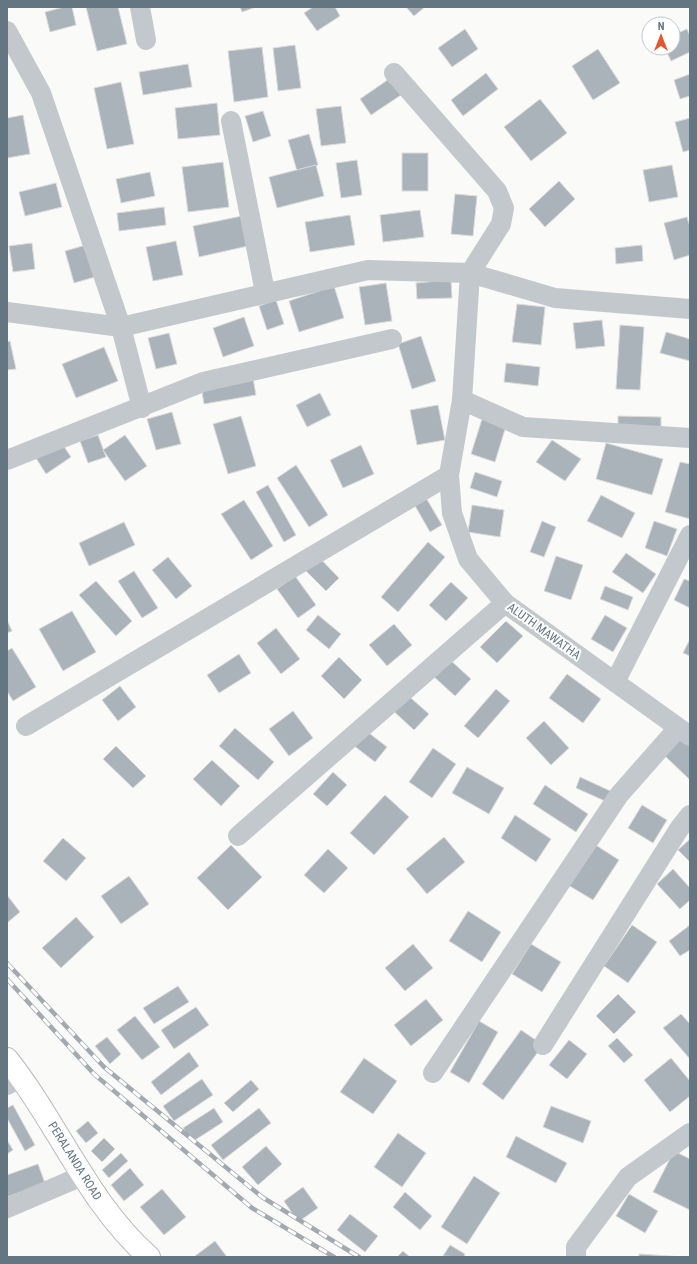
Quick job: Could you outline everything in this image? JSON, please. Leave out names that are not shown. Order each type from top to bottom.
[{"type":"main road","name":"PERALANDA ROAD","points":[[7,1059],[14,1081],[50,1119],[82,1176],[108,1213],[130,1240],[149,1257]]},
{"type":"street","points":[[140,7],[146,40]]},
{"type":"street","points":[[7,31],[41,93],[121,327],[142,408]]},
{"type":"street","points":[[394,73],[497,191],[504,208],[500,224],[470,273]]},
{"type":"street","points":[[231,121],[266,292]]},
{"type":"street","points":[[7,312],[121,327],[266,292],[368,270],[470,273],[555,298],[690,310]]},
{"type":"street","name":"ALUTH MAWATHA","points":[[470,273],[462,400],[449,475],[452,513],[468,559],[505,604],[684,732]]},
{"type":"street","points":[[7,460],[142,408],[203,382],[392,339]]},
{"type":"street","points":[[462,400],[523,427],[690,438]]},
{"type":"street","points":[[26,726],[449,475]]},
{"type":"street","points":[[615,682],[690,535]]},
{"type":"street","points":[[238,836],[505,604]]},
{"type":"street","points":[[433,1073],[619,795],[684,732]]},
{"type":"street","points":[[543,1044],[679,829],[690,815]]},
{"type":"street","points":[[576,1257],[576,1247],[628,1177],[690,1133]]},
{"type":"street","points":[[7,1208],[82,1176]]},
{"type":"building","points":[[64,7],[72,7],[76,25],[50,32],[45,12]]},
{"type":"building","points":[[86,7],[118,7],[127,44],[97,51]]},
{"type":"building","points":[[240,7],[256,7],[242,12]]},
{"type":"building","points":[[313,7],[335,7],[340,16],[317,31],[304,13]]},
{"type":"building","points":[[406,7],[425,7],[414,16]]},
{"type":"building","points":[[465,29],[478,49],[452,67],[438,48]]},
{"type":"building","points":[[687,29],[690,36],[690,52],[671,61],[669,56],[681,56],[681,32]]},
{"type":"building","points":[[295,45],[301,88],[278,91],[273,48]]},
{"type":"building","points":[[262,47],[268,97],[234,102],[228,51]]},
{"type":"building","points":[[598,49],[620,83],[593,100],[572,66]]},
{"type":"building","points":[[188,64],[192,87],[143,95],[139,72]]},
{"type":"building","points":[[486,73],[498,89],[463,116],[451,100]]},
{"type":"building","points":[[690,74],[690,96],[680,99],[674,80]]},
{"type":"building","points":[[389,79],[401,95],[371,115],[360,99]]},
{"type":"building","points":[[121,82],[134,144],[107,149],[94,88]]},
{"type":"building","points":[[540,99],[567,133],[531,161],[504,127]]},
{"type":"building","points":[[217,103],[220,135],[178,139],[175,108]]},
{"type":"building","points":[[341,106],[346,143],[321,146],[316,109]]},
{"type":"building","points":[[263,111],[271,136],[253,142],[245,116]]},
{"type":"building","points":[[23,115],[30,154],[7,158],[7,118]]},
{"type":"building","points":[[690,118],[690,150],[683,152],[675,122]]},
{"type":"building","points":[[309,134],[318,165],[297,171],[288,140]]},
{"type":"building","points":[[402,153],[428,153],[428,191],[402,191]]},
{"type":"building","points":[[357,160],[362,195],[341,198],[336,163]]},
{"type":"building","points":[[223,162],[229,207],[188,212],[182,167]]},
{"type":"building","points":[[316,165],[324,196],[277,208],[269,177]]},
{"type":"building","points":[[672,165],[678,197],[649,202],[643,170]]},
{"type":"building","points":[[150,172],[155,196],[121,203],[116,179]]},
{"type":"building","points":[[559,181],[575,199],[545,227],[529,209]]},
{"type":"building","points":[[56,183],[62,207],[25,216],[19,192]]},
{"type":"building","points":[[455,194],[477,196],[473,236],[451,234]]},
{"type":"building","points":[[164,207],[166,225],[119,231],[117,213]]},
{"type":"building","points":[[420,210],[424,237],[383,242],[380,215]]},
{"type":"building","points":[[350,215],[355,245],[310,252],[305,222]]},
{"type":"building","points":[[242,216],[248,246],[199,257],[193,226]]},
{"type":"building","points":[[687,217],[690,227],[690,255],[674,260],[664,223]]},
{"type":"building","points":[[176,241],[183,275],[153,281],[146,247]]},
{"type":"building","points":[[32,243],[35,269],[13,272],[9,246]]},
{"type":"building","points":[[86,245],[95,277],[74,283],[65,251]]},
{"type":"building","points":[[642,245],[643,261],[616,264],[615,248]]},
{"type":"building","points":[[451,280],[452,298],[417,299],[416,283]]},
{"type":"building","points":[[386,283],[392,321],[365,325],[359,287]]},
{"type":"building","points":[[334,286],[344,318],[299,332],[289,301]]},
{"type":"building","points":[[276,300],[284,324],[267,330],[259,306]]},
{"type":"building","points":[[517,304],[545,307],[541,345],[512,342]]},
{"type":"building","points":[[244,317],[254,346],[223,357],[213,328]]},
{"type":"building","points":[[602,320],[605,346],[576,349],[573,323]]},
{"type":"building","points":[[620,325],[644,327],[640,390],[616,389]]},
{"type":"building","points":[[666,332],[690,339],[690,361],[660,353]]},
{"type":"building","points":[[169,333],[177,364],[156,369],[148,338]]},
{"type":"building","points":[[421,336],[436,381],[412,389],[398,344]]},
{"type":"building","points":[[10,341],[16,369],[7,370],[7,342]]},
{"type":"building","points":[[104,347],[118,381],[76,398],[62,364]]},
{"type":"building","points":[[506,363],[540,367],[538,386],[504,382]]},
{"type":"building","points":[[253,378],[256,395],[204,404],[201,386]]},
{"type":"building","points":[[320,393],[331,415],[307,427],[296,405]]},
{"type":"building","points":[[438,405],[445,440],[417,445],[410,410]]},
{"type":"building","points":[[172,412],[181,444],[156,450],[147,419]]},
{"type":"building","points":[[241,416],[256,466],[228,474],[213,424]]},
{"type":"building","points":[[618,416],[661,417],[661,440],[618,438]]},
{"type":"building","points":[[482,419],[506,426],[495,462],[471,454]]},
{"type":"building","points":[[98,435],[106,457],[88,463],[80,441]]},
{"type":"building","points":[[125,435],[147,466],[125,481],[103,450]]},
{"type":"building","points":[[552,440],[581,459],[565,481],[536,462]]},
{"type":"building","points":[[61,442],[71,457],[46,474],[36,458]]},
{"type":"building","points":[[606,443],[663,459],[652,495],[596,479]]},
{"type":"building","points":[[361,445],[374,474],[343,488],[330,460]]},
{"type":"building","points":[[680,462],[690,464],[690,519],[665,512]]},
{"type":"building","points":[[296,465],[328,515],[309,527],[277,478]]},
{"type":"building","points":[[475,472],[502,481],[497,497],[470,488]]},
{"type":"building","points":[[268,485],[296,535],[284,542],[256,492]]},
{"type":"building","points":[[422,491],[442,525],[430,532],[410,497]]},
{"type":"building","points":[[601,495],[635,513],[622,538],[587,521]]},
{"type":"building","points":[[244,500],[273,546],[251,560],[221,514]]},
{"type":"building","points":[[472,505],[504,510],[500,537],[468,532]]},
{"type":"building","points":[[542,521],[556,527],[544,557],[530,552]]},
{"type":"building","points":[[654,521],[677,529],[667,556],[645,548]]},
{"type":"building","points":[[124,522],[135,545],[89,566],[79,543]]},
{"type":"building","points":[[428,542],[445,557],[398,612],[381,597]]},
{"type":"building","points":[[312,550],[339,578],[326,591],[298,563]]},
{"type":"building","points":[[626,553],[656,574],[643,593],[612,572]]},
{"type":"building","points":[[556,556],[583,565],[571,600],[544,591]]},
{"type":"building","points":[[168,557],[192,586],[176,599],[152,570]]},
{"type":"building","points":[[134,571],[158,608],[142,618],[118,581]]},
{"type":"building","points":[[295,576],[316,605],[298,618],[277,589]]},
{"type":"building","points":[[684,579],[690,581],[690,608],[674,600]]},
{"type":"building","points":[[96,581],[132,621],[116,636],[79,595]]},
{"type":"building","points":[[451,582],[468,598],[446,621],[429,605]]},
{"type":"building","points":[[605,586],[633,597],[628,610],[600,599]]},
{"type":"building","points":[[72,611],[96,652],[63,671],[39,629]]},
{"type":"building","points":[[318,615],[341,634],[329,649],[306,630]]},
{"type":"building","points":[[605,615],[627,628],[613,652],[591,639]]},
{"type":"building","points":[[7,620],[12,631],[7,633]]},
{"type":"building","points":[[506,621],[523,636],[497,663],[480,647]]},
{"type":"building","points":[[394,624],[412,645],[387,666],[369,645]]},
{"type":"building","points":[[276,628],[300,659],[281,674],[257,643]]},
{"type":"building","points":[[690,639],[690,656],[683,653]]},
{"type":"building","points":[[12,648],[36,687],[13,701],[7,691],[7,651]]},
{"type":"building","points":[[239,654],[251,673],[219,693],[207,675]]},
{"type":"building","points":[[339,657],[362,680],[344,699],[321,676]]},
{"type":"building","points":[[448,658],[471,679],[455,696],[432,675]]},
{"type":"building","points":[[567,674],[601,699],[583,723],[549,698]]},
{"type":"building","points":[[120,686],[136,707],[118,721],[102,700]]},
{"type":"building","points":[[496,689],[510,701],[478,738],[464,726]]},
{"type":"building","points":[[404,692],[429,714],[414,730],[389,707]]},
{"type":"building","points":[[293,711],[313,738],[289,756],[269,729]]},
{"type":"building","points":[[544,721],[569,748],[551,765],[526,738]]},
{"type":"building","points":[[356,723],[387,747],[375,762],[344,738]]},
{"type":"building","points":[[235,728],[274,762],[258,780],[219,746]]},
{"type":"building","points":[[682,737],[690,745],[690,780],[664,755]]},
{"type":"building","points":[[116,746],[146,776],[133,788],[103,759]]},
{"type":"building","points":[[433,748],[456,764],[432,798],[409,782]]},
{"type":"building","points":[[212,760],[240,786],[221,806],[193,779]]},
{"type":"building","points":[[467,767],[504,788],[489,814],[452,793]]},
{"type":"building","points":[[333,772],[347,785],[327,806],[313,794]]},
{"type":"building","points":[[580,777],[619,795],[614,805],[576,788]]},
{"type":"building","points":[[545,785],[588,814],[576,832],[533,804]]},
{"type":"building","points":[[385,795],[409,817],[374,855],[350,833]]},
{"type":"building","points":[[642,805],[667,820],[653,843],[628,828]]},
{"type":"building","points":[[515,815],[551,839],[536,862],[501,838]]},
{"type":"building","points":[[444,837],[465,862],[427,894],[406,869]]},
{"type":"building","points":[[63,838],[86,858],[66,881],[43,861]]},
{"type":"building","points":[[690,839],[690,862],[678,850]]},
{"type":"building","points":[[594,844],[619,860],[593,900],[568,885]]},
{"type":"building","points":[[231,845],[262,877],[228,910],[197,878]]},
{"type":"building","points":[[328,849],[348,868],[324,893],[304,875]]},
{"type":"building","points":[[673,869],[690,888],[690,900],[680,909],[657,884]]},
{"type":"building","points":[[129,876],[149,904],[121,924],[101,896]]},
{"type":"building","points":[[7,895],[20,912],[7,923]]},
{"type":"building","points":[[468,911],[501,932],[482,962],[449,941]]},
{"type":"building","points":[[76,917],[94,937],[61,968],[42,948]]},
{"type":"building","points":[[632,925],[657,942],[628,983],[604,966]]},
{"type":"building","points":[[690,925],[690,950],[680,956],[669,941]]},
{"type":"building","points":[[413,944],[433,968],[405,991],[385,968]]},
{"type":"building","points":[[531,944],[561,962],[542,992],[512,974]]},
{"type":"building","points":[[178,986],[189,1002],[154,1024],[143,1008]]},
{"type":"building","points":[[618,994],[636,1012],[614,1034],[596,1016]]},
{"type":"building","points":[[426,999],[443,1020],[411,1046],[394,1025]]},
{"type":"building","points":[[196,1007],[209,1025],[174,1049],[161,1030]]},
{"type":"building","points":[[681,1014],[690,1024],[690,1059],[663,1028]]},
{"type":"building","points":[[135,1016],[160,1047],[142,1060],[117,1030]]},
{"type":"building","points":[[479,1021],[498,1032],[469,1083],[450,1072]]},
{"type":"building","points":[[521,1030],[543,1045],[503,1100],[482,1084]]},
{"type":"building","points":[[107,1037],[121,1054],[110,1064],[95,1046]]},
{"type":"building","points":[[617,1038],[633,1055],[624,1063],[608,1046]]},
{"type":"building","points":[[569,1040],[587,1054],[567,1079],[549,1065]]},
{"type":"building","points":[[189,1052],[199,1066],[161,1095],[151,1082]]},
{"type":"building","points":[[364,1058],[397,1081],[373,1114],[340,1092]]},
{"type":"building","points":[[671,1058],[690,1081],[690,1096],[670,1112],[644,1080]]},
{"type":"building","points":[[202,1079],[213,1095],[174,1121],[163,1106]]},
{"type":"building","points":[[251,1080],[259,1089],[233,1112],[224,1103]]},
{"type":"building","points":[[13,1105],[35,1145],[25,1151],[7,1118],[7,1108]]},
{"type":"building","points":[[551,1106],[591,1121],[583,1143],[543,1127]]},
{"type":"building","points":[[214,1108],[223,1122],[192,1142],[183,1128]]},
{"type":"building","points":[[259,1108],[271,1123],[223,1160],[211,1145]]},
{"type":"building","points":[[88,1121],[98,1133],[86,1143],[76,1131]]},
{"type":"building","points":[[398,1133],[426,1153],[402,1187],[374,1167]]},
{"type":"building","points":[[516,1136],[567,1163],[556,1183],[506,1157]]},
{"type":"building","points":[[104,1138],[115,1149],[102,1162],[91,1151]]},
{"type":"building","points":[[7,1140],[13,1150],[7,1154]]},
{"type":"building","points":[[266,1146],[282,1164],[258,1185],[242,1167]]},
{"type":"building","points":[[674,1151],[690,1159],[690,1210],[653,1192]]},
{"type":"building","points":[[121,1153],[128,1161],[109,1178],[102,1170]]},
{"type":"building","points":[[38,1164],[45,1183],[7,1197],[7,1175]]},
{"type":"building","points":[[130,1168],[144,1185],[124,1201],[111,1185]]},
{"type":"building","points":[[474,1176],[500,1193],[467,1244],[441,1227]]},
{"type":"building","points":[[303,1187],[318,1208],[298,1222],[284,1201]]},
{"type":"building","points":[[162,1189],[186,1217],[164,1235],[140,1207]]},
{"type":"building","points":[[405,1192],[432,1216],[420,1230],[393,1207]]},
{"type":"building","points":[[629,1194],[658,1211],[645,1233],[616,1216]]},
{"type":"building","points":[[350,1214],[378,1236],[365,1252],[337,1230]]},
{"type":"building","points":[[215,1241],[227,1257],[195,1256]]},
{"type":"building","points":[[450,1245],[465,1254],[464,1257],[443,1256]]},
{"type":"building","points":[[403,1251],[410,1257],[397,1257]]},
{"type":"building","points":[[639,1254],[683,1257],[639,1257]]},
{"type":"railway","points":[[7,963],[104,1067],[262,1197],[359,1257]]},
{"type":"railway","points":[[7,979],[94,1074],[252,1208],[334,1257]]}]
